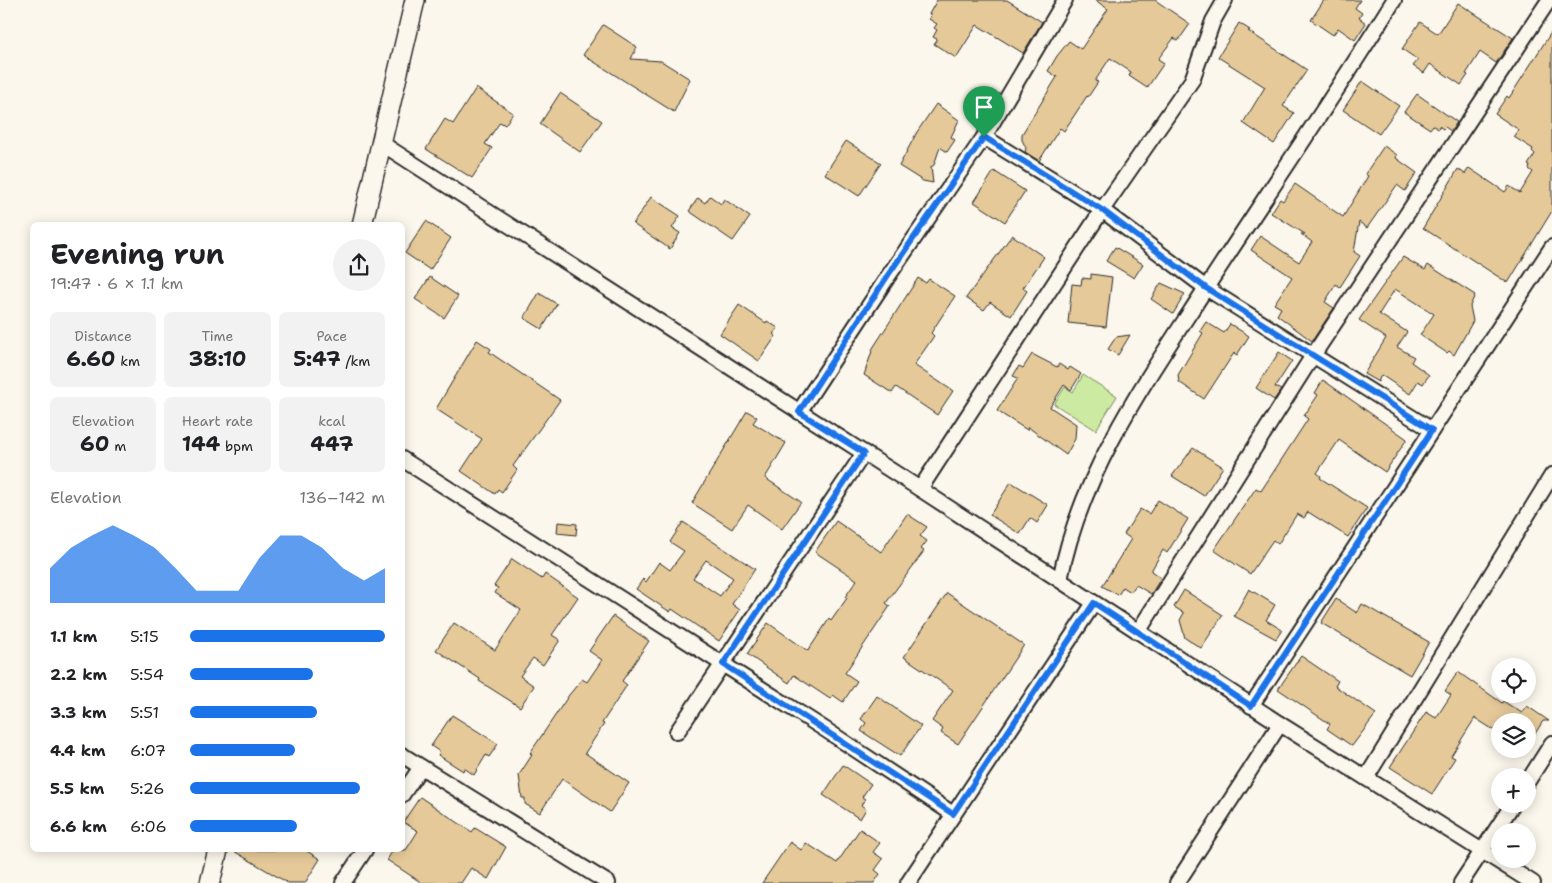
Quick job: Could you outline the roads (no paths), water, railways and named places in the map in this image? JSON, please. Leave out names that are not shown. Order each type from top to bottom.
[{"type":"street","points":[[363,222],[414,0]]},
{"type":"street","points":[[799,412],[888,275],[984,137],[1065,0]]},
{"type":"street","points":[[920,489],[1102,210],[1192,80],[1213,21],[1225,0]]},
{"type":"street","points":[[1060,580],[1067,545],[1096,474],[1143,384],[1394,0]]},
{"type":"street","points":[[1138,632],[1312,357],[1549,0]]},
{"type":"street","points":[[984,137],[1102,210],[1206,288],[1312,357],[1432,430]]},
{"type":"street","points":[[381,143],[920,489],[1251,706],[1533,883]]},
{"type":"street","points":[[1251,706],[1552,247]]},
{"type":"street","points":[[677,732],[864,453]]},
{"type":"street","points":[[405,461],[723,664],[953,814]]},
{"type":"street","points":[[1366,778],[1552,475]]},
{"type":"street","points":[[908,883],[1094,603]]},
{"type":"street","points":[[1177,883],[1280,724]]},
{"type":"street","points":[[1536,769],[1552,744]]},
{"type":"street","points":[[405,757],[608,883]]},
{"type":"street","points":[[405,791],[421,767]]},
{"type":"street","points":[[1461,883],[1507,813]]},
{"type":"street","points":[[210,883],[218,852]]},
{"type":"street","points":[[343,883],[364,852]]}]
